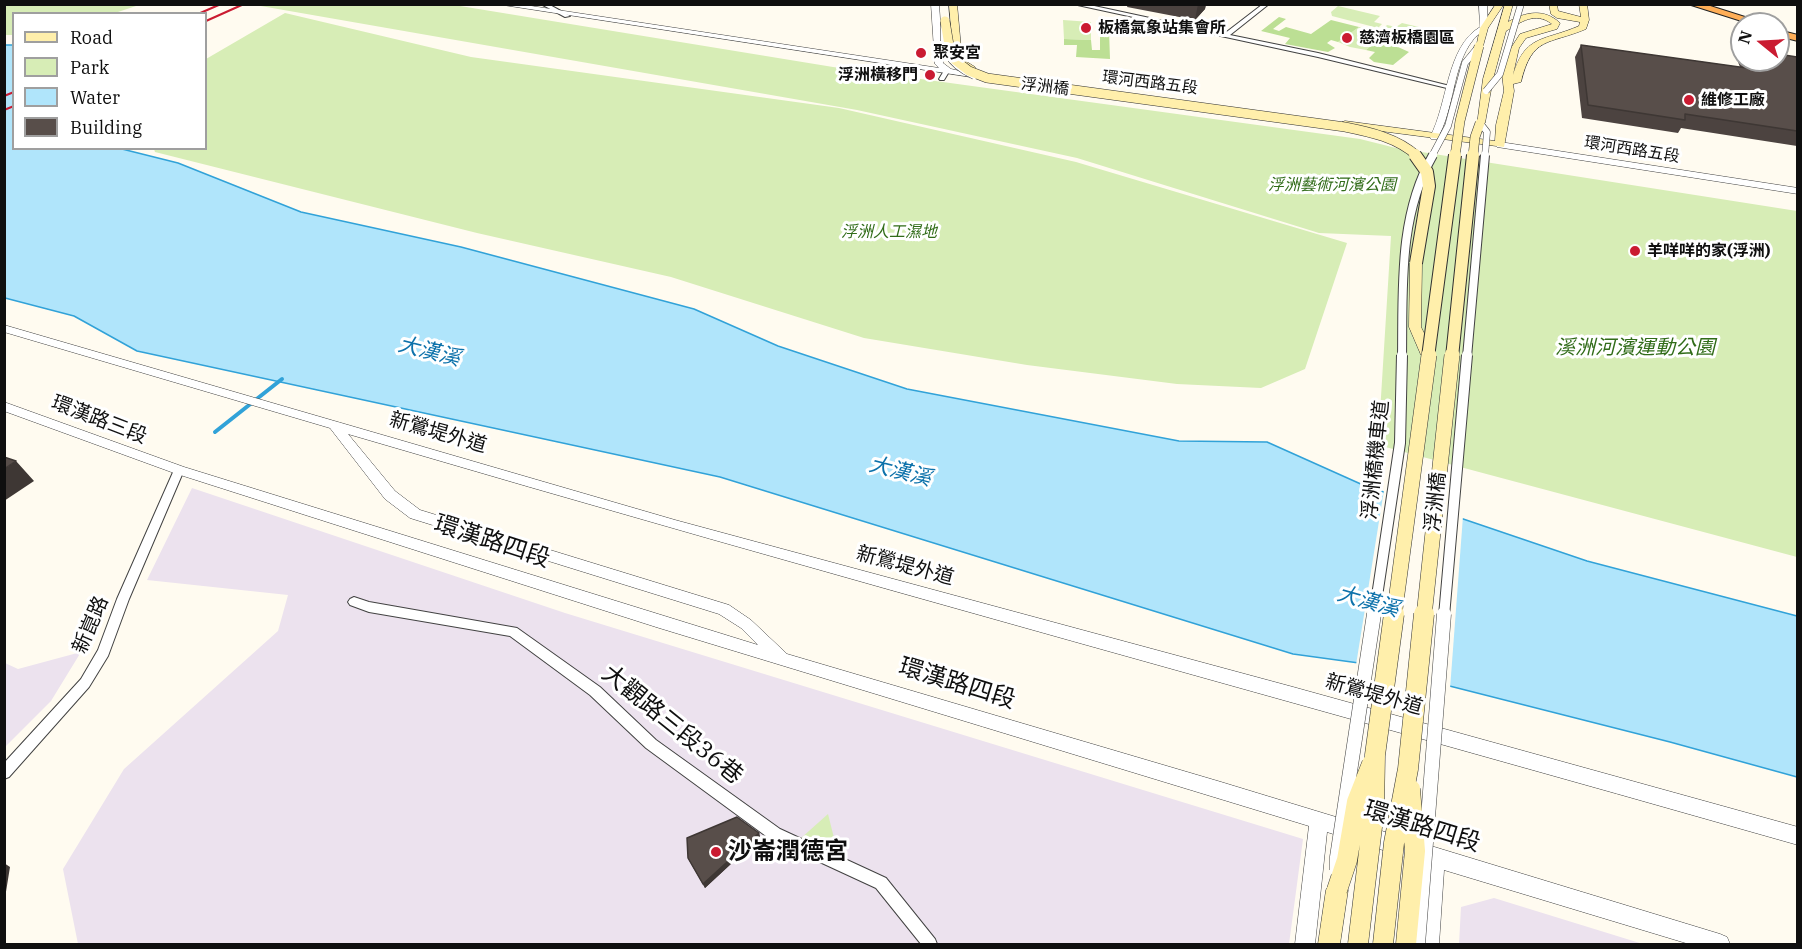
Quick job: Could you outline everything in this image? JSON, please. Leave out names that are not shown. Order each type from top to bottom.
[{"type":"highway","points":[[1677,4],[1730,19]]},
{"type":"highway","points":[[1692,4],[1730,15]]},
{"type":"main road","name":"浮洲橋","points":[[943,4],[951,57],[969,71],[987,78],[1345,127],[1382,137],[1408,149],[1420,160],[1428,174],[1429,186],[1416,263],[1415,327],[1428,355]]},
{"type":"main road","points":[[944,75],[955,66],[958,60],[953,4]]},
{"type":"main road","points":[[1504,29],[1542,4]]},
{"type":"main road","points":[[1553,4],[1556,14],[1581,19]]},
{"type":"main road","points":[[1512,72],[1526,52],[1537,42],[1582,27],[1575,4]]},
{"type":"main road","points":[[1581,19],[1583,4]]},
{"type":"main road","name":"浮洲橋","points":[[1358,945],[1374,810],[1375,755],[1460,122],[1484,28],[1498,6]]},
{"type":"main road","name":"浮洲橋","points":[[1383,945],[1394,843],[1408,769],[1475,137],[1504,29],[1498,6]]},
{"type":"main road","points":[[1500,145],[1501,125],[1509,91],[1516,84],[1512,72],[1515,48],[1523,36],[1554,27],[1556,23],[1542,16],[1523,16]]},
{"type":"main road","points":[[958,60],[989,77]]},
{"type":"main road","name":"環河西路五段","points":[[989,77],[1009,77],[1500,145]]},
{"type":"main road","points":[[1329,945],[1337,890],[1347,860],[1357,802],[1375,755]]},
{"type":"main road","points":[[1406,945],[1415,850],[1408,769]]},
{"type":"street","name":"環河西路五段","points":[[500,4],[944,75],[989,77]]},
{"type":"street","points":[[543,4],[567,16]]},
{"type":"street","points":[[935,4],[939,64],[944,75]]},
{"type":"street","points":[[1075,4],[1318,55],[1451,87]]},
{"type":"street","points":[[1226,35],[1267,4]]},
{"type":"street","points":[[1434,137],[1441,126],[1451,87],[1470,37],[1484,28],[1483,4]]},
{"type":"street","points":[[1486,91],[1500,74],[1521,4]]},
{"type":"street","points":[[945,21],[942,31],[947,59],[963,72],[993,82],[1343,129],[1378,138],[1403,150],[1419,165],[1423,184],[1404,293]]},
{"type":"street","name":"浮洲橋機車道","points":[[1337,890],[1337,856],[1400,443],[1404,261],[1419,184],[1449,125],[1456,88],[1468,54],[1479,46]]},
{"type":"street","points":[[1418,945],[1430,812],[1431,755],[1487,132],[1480,123]]},
{"type":"street","name":"環河西路五段","points":[[1500,145],[1797,191]]},
{"type":"street","name":"新鶯堤外道","points":[[4,328],[675,525],[1293,694],[1797,837]]},
{"type":"street","name":"環漢路三段","points":[[4,406],[179,470]]},
{"type":"street","points":[[335,426],[390,495],[415,514],[724,609],[746,624],[782,659]]},
{"type":"street","name":"環漢路四段","points":[[179,470],[782,659],[1720,945]]},
{"type":"street","name":"新崑路","points":[[4,773],[85,683],[104,652],[123,599],[179,470]]},
{"type":"street","name":"大觀路三段36巷","points":[[354,603],[513,632],[595,691],[651,744],[775,834],[881,883],[930,945]]},
{"type":"street","points":[[1305,945],[1319,821]]},
{"type":"street","points":[[1429,945],[1436,858]]},
{"type":"shaded area","points":[[192,488],[565,613],[1303,839],[1289,944],[78,944],[63,869],[124,769],[278,631],[288,595],[147,580]]},
{"type":"shaded area","points":[[81,652],[51,701],[5,747],[5,663],[18,669]]},
{"type":"shaded area","points":[[1494,898],[1643,944],[1459,944],[1461,907]]},
{"type":"green space","points":[[4,5],[139,5],[118,12],[12,12],[12,35],[5,35]]},
{"type":"green space","name":"溪洲河濱運動公園","points":[[255,5],[454,5],[833,67],[1360,139],[1396,148],[1797,211],[1797,557],[1378,445],[1391,236],[1319,233],[1077,158],[857,110]]},
{"type":"green space","points":[[1338,6],[1380,16],[1374,22],[1382,24],[1378,28],[1332,16],[1331,12]]},
{"type":"green space","name":"浮洲人工濕地","points":[[285,13],[471,57],[839,108],[1076,162],[1347,243],[1305,369],[1261,388],[1177,384],[1027,365],[864,338],[671,277],[477,233],[155,152],[154,150],[207,150],[207,58]]},
{"type":"green space","points":[[1279,17],[1286,19],[1273,29],[1279,31],[1286,27],[1311,34],[1331,20],[1359,27],[1338,42],[1331,40],[1327,43],[1335,48],[1328,52],[1285,44],[1290,38],[1261,31]]},
{"type":"green space","points":[[1063,20],[1091,22],[1091,40],[1064,39]]},
{"type":"green space","points":[[1402,23],[1436,31],[1426,40],[1383,29],[1387,25],[1396,27]]},
{"type":"green space","points":[[1359,27],[1385,34],[1366,50],[1338,42]]},
{"type":"green space","points":[[1100,30],[1109,30],[1110,59],[1076,57],[1077,45],[1064,45],[1064,39],[1091,40],[1092,50],[1100,50]]},
{"type":"green space","points":[[1385,34],[1406,39],[1398,47],[1409,52],[1393,65],[1374,62],[1369,58],[1375,52],[1366,50]]},
{"type":"green space","points":[[828,814],[838,854],[800,839]]},
{"type":"water","name":"大漢溪","points":[[5,45],[12,45],[12,150],[126,150],[178,163],[301,212],[461,247],[694,309],[778,346],[907,389],[1179,441],[1267,442],[1363,485],[1587,561],[1797,616],[1797,777],[1670,742],[1359,663],[1293,654],[720,477],[137,351],[74,316],[5,298]]},
{"type":"pier","points":[[1384,490],[1463,516],[1450,689],[1356,665]]},
{"type":"building","name":"維修工廠","points":[[1581,45],[1730,66],[1730,72],[1790,72],[1790,56],[1797,57],[1797,131],[1685,114],[1685,120],[1588,105]]},
{"type":"building","points":[[4,457],[16,461],[4,469]]},
{"type":"building","name":"沙崙潤德宮","points":[[737,817],[759,833],[703,884],[688,858],[687,838]]},
{"type":"waterway","points":[[215,432],[282,379]]},
{"type":"railway","points":[[203,12],[221,4]]},
{"type":"railway","points":[[207,21],[244,4]]},
{"type":"railway","points":[[4,96],[12,93]]},
{"type":"railway","points":[[4,110],[12,107]]},
{"type":"place","name":"板橋氣象站集會所","points":[[1086,28]]},
{"type":"place","name":"慈濟板橋園區","points":[[1347,38]]},
{"type":"place","name":"聚安宮","points":[[921,53]]},
{"type":"place","name":"浮洲橫移門","points":[[930,75]]},
{"type":"place","name":"維修工廠","points":[[1689,100]]},
{"type":"place","name":"羊咩咩的家(浮洲)","points":[[1635,251]]},
{"type":"place","name":"沙崙潤德宮","points":[[716,852]]},
{"type":"park label","name":"浮洲藝術河濱公園","points":[[1332,185]]}]
